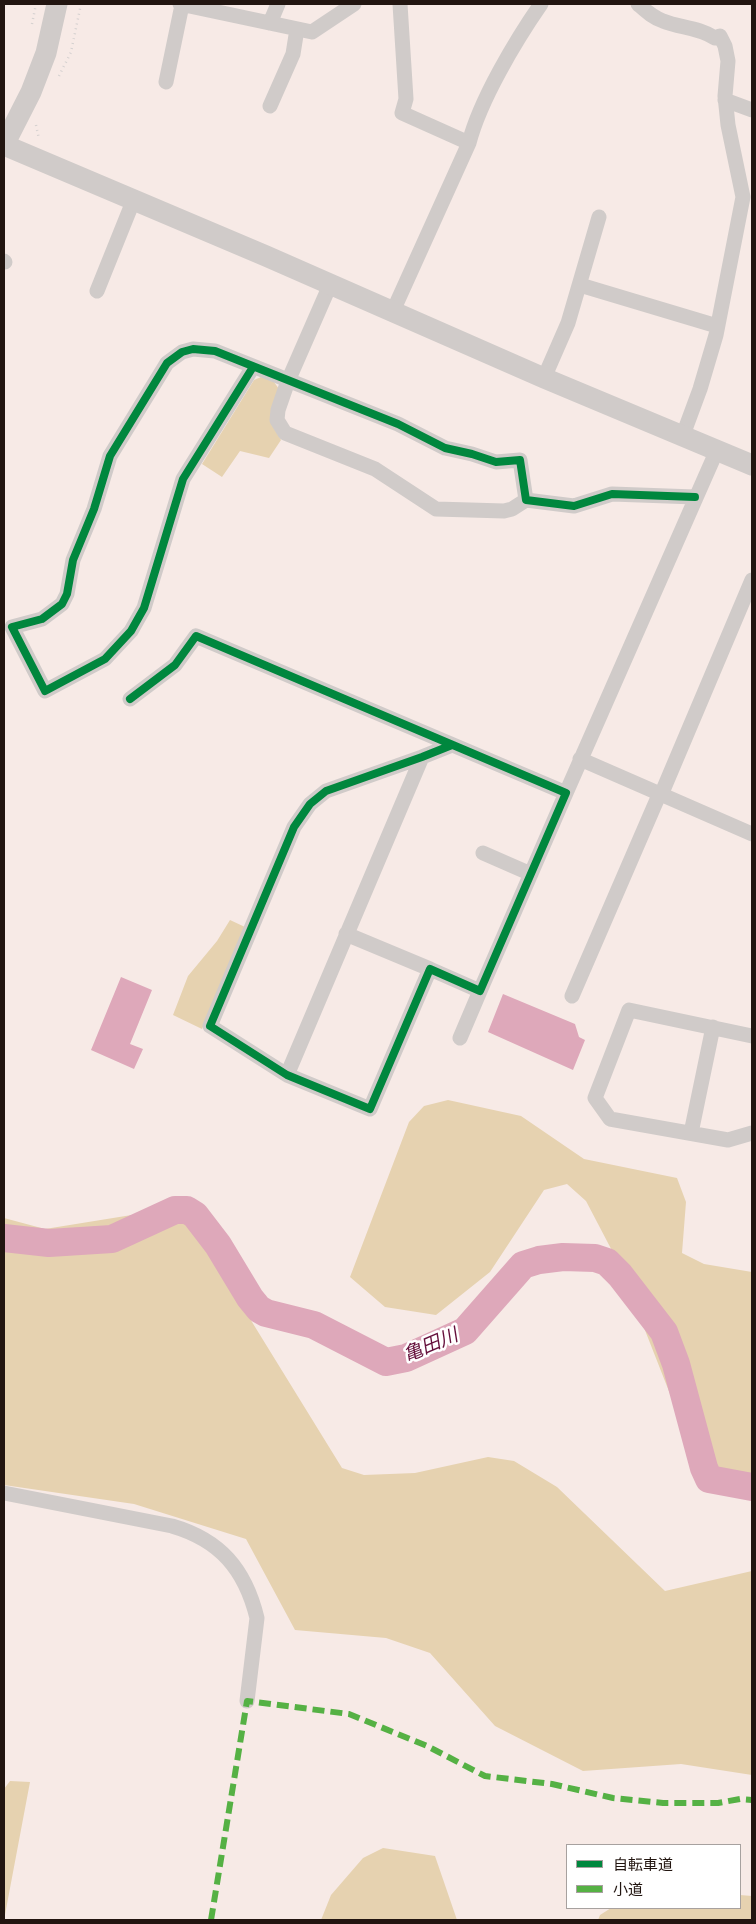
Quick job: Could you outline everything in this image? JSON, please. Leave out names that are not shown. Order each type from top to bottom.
[{"type":"street","points":[[57,4],[46,53],[31,92],[4,145],[134,199],[544,378],[752,465]]},
{"type":"street","points":[[166,82],[181,4],[312,32],[354,4]]},
{"type":"street","points":[[270,23],[278,4]]},
{"type":"street","points":[[400,4],[406,99],[402,113],[470,143]]},
{"type":"street","points":[[393,311],[470,143],[472,132],[490,93],[522,31],[541,4]]},
{"type":"street","points":[[638,4],[651,16],[664,22],[706,32],[715,38],[720,36],[725,46],[728,61],[725,100],[728,125],[743,197],[717,326],[700,389],[684,435]]},
{"type":"street","points":[[270,106],[293,54],[297,29]]},
{"type":"street","points":[[725,100],[752,110]]},
{"type":"street","points":[[97,291],[134,199]]},
{"type":"street","points":[[544,378],[568,322],[600,217]]},
{"type":"street","points":[[330,285],[288,381],[278,410],[278,420],[285,433],[375,469],[436,509],[504,512],[526,500],[574,506],[612,494],[695,496]]},
{"type":"street","points":[[580,285],[717,326]]},
{"type":"street","points":[[253,367],[183,479],[144,608],[131,631],[105,659],[45,691],[12,627],[42,620],[62,604],[67,594],[73,560],[94,509],[110,456],[167,364],[182,352],[203,349],[215,351],[398,424],[445,448],[496,462],[520,460],[526,500]]},
{"type":"street","points":[[460,1038],[695,496],[717,450]]},
{"type":"street","points":[[572,996],[752,580]]},
{"type":"street","points":[[130,699],[175,665],[196,636],[566,793]]},
{"type":"street","points":[[430,969],[370,1109],[287,1075],[210,1026],[294,827],[310,804],[326,791],[452,745]]},
{"type":"street","points":[[287,1075],[422,757]]},
{"type":"street","points":[[580,760],[752,834]]},
{"type":"street","points":[[483,853],[531,874]]},
{"type":"street","points":[[346,934],[480,991]]},
{"type":"street","points":[[752,1036],[629,1010],[595,1098],[610,1118],[728,1140],[752,1133]]},
{"type":"street","points":[[691,1133],[713,1027]]},
{"type":"street","points":[[4,1493],[172,1526],[193,1532],[221,1551],[240,1574],[254,1605],[257,1618],[247,1701]]},
{"type":"shaded area","points":[[261,377],[274,382],[279,389],[274,428],[281,440],[269,458],[240,451],[222,477],[202,464],[254,380]]},
{"type":"shaded area","points":[[230,920],[245,927],[202,1029],[173,1015],[188,976],[217,941]]},
{"type":"shaded area","points":[[121,977],[152,990],[130,1044],[143,1049],[134,1069],[91,1050]]},
{"type":"shaded area","points":[[503,994],[575,1024],[579,1037],[585,1040],[573,1070],[488,1032]]},
{"type":"shaded area","points":[[448,1100],[521,1116],[584,1159],[677,1178],[686,1202],[682,1253],[704,1264],[752,1272],[752,1482],[703,1478],[619,1264],[586,1201],[567,1184],[544,1190],[490,1272],[436,1315],[385,1307],[350,1277],[409,1122],[424,1106]]},
{"type":"shaded area","points":[[144,1213],[193,1219],[214,1231],[252,1322],[342,1468],[364,1475],[415,1473],[488,1457],[514,1461],[557,1487],[665,1591],[752,1571],[752,1775],[681,1764],[583,1771],[495,1726],[430,1653],[386,1638],[295,1630],[246,1539],[134,1504],[4,1485],[4,1218],[45,1229]]},
{"type":"shaded area","points":[[10,1781],[30,1782],[4,1920],[4,1789]]},
{"type":"shaded area","points":[[383,1848],[435,1856],[457,1920],[321,1920],[331,1895],[363,1858]]},
{"type":"shaded area","points":[[741,1895],[752,1896],[752,1920],[598,1920],[600,1915],[609,1909],[741,1909]]},
{"type":"waterway","name":"亀田川","points":[[4,1238],[49,1243],[112,1239],[175,1210],[187,1210],[195,1215],[218,1245],[250,1298],[259,1309],[266,1313],[314,1325],[386,1362],[406,1358],[465,1331],[523,1265],[539,1260],[563,1257],[595,1258],[607,1262],[620,1275],[664,1332],[676,1364],[704,1468],[709,1479],[752,1487]]},
{"type":"marked path","points":[[211,1920],[247,1701],[349,1714],[427,1746],[485,1776],[552,1784],[613,1798],[663,1803],[718,1803],[740,1799],[752,1800]]},
{"type":"cycle path","points":[[253,367],[183,479],[144,608],[131,631],[105,659],[45,691],[12,627],[42,619],[62,604],[67,594],[73,560],[94,509],[110,456],[167,363],[182,352],[193,349],[215,351],[398,424],[445,448],[496,462],[520,460],[526,500],[574,506],[612,494],[695,497]]},
{"type":"cycle path","points":[[130,699],[175,665],[196,636],[566,793],[480,991],[430,969],[370,1109],[287,1075],[210,1026],[294,827],[310,804],[326,791],[452,745]]}]
